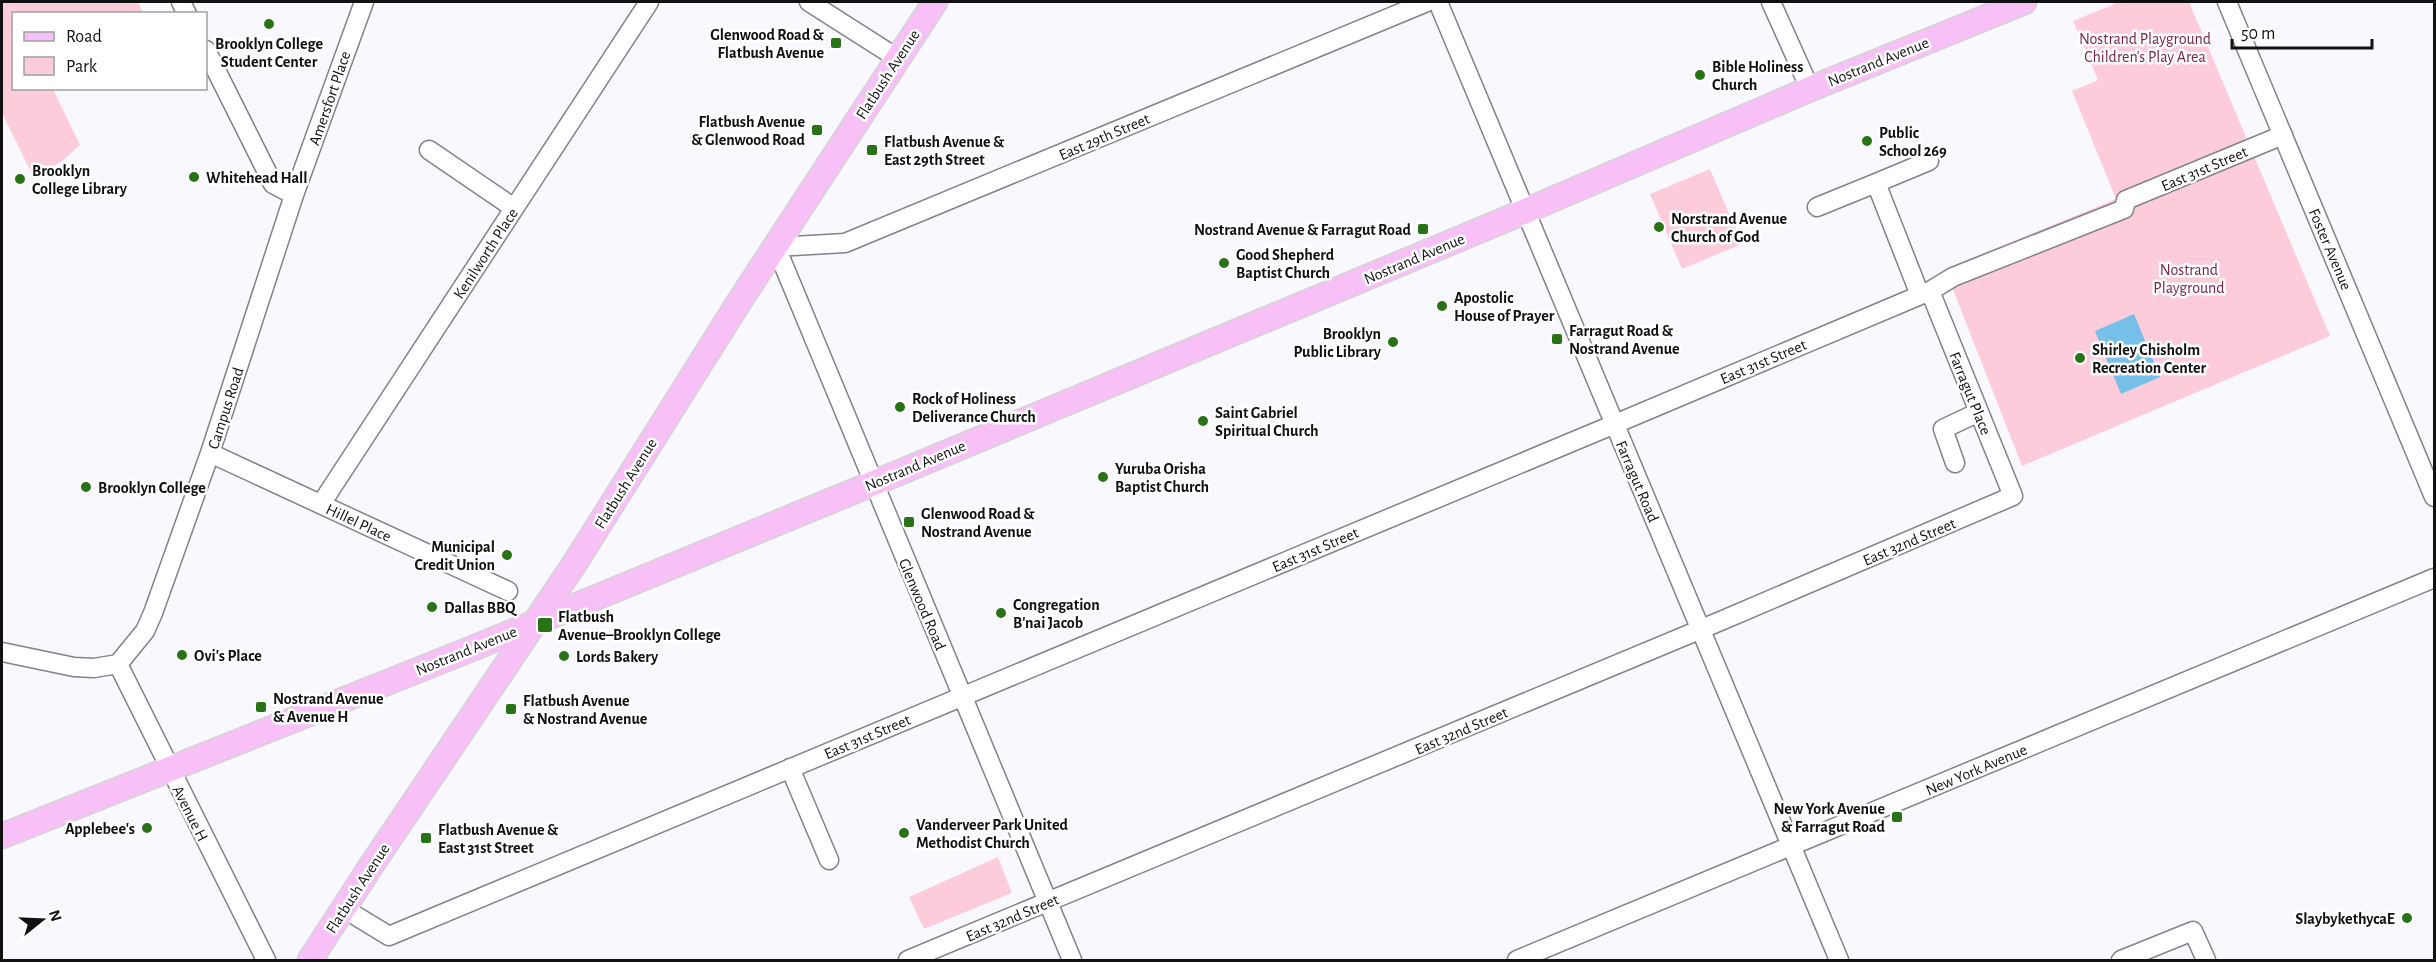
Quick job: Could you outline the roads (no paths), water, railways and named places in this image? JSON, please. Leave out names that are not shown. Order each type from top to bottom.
[{"type":"main road","name":"Flatbush Avenue","points":[[310,960],[575,563],[739,302],[935,2]]},
{"type":"main road","name":"Nostrand Avenue","points":[[2,836],[536,622],[873,483],[1525,211],[1810,89],[2024,2]]},
{"type":"street","name":"Amersfort Place","points":[[294,195],[363,2]]},
{"type":"street","name":"Kenilworth Place","points":[[321,504],[649,2]]},
{"type":"street","points":[[809,2],[897,58]]},
{"type":"street","name":"East 29th Street","points":[[776,247],[845,243],[1427,2]]},
{"type":"street","name":"Farragut Road","points":[[1438,2],[1839,960]]},
{"type":"street","points":[[1771,2],[1810,89]]},
{"type":"street","name":"Foster Avenue","points":[[2227,2],[2434,497]]},
{"type":"street","points":[[207,52],[273,184],[294,195]]},
{"type":"street","name":"East 31st Street","points":[[343,908],[388,936],[1615,424],[1925,293],[1953,277],[2124,209],[2126,200],[2283,135]]},
{"type":"street","points":[[429,150],[514,208]]},
{"type":"street","points":[[1817,207],[1929,161]]},
{"type":"street","name":"Farragut Place","points":[[1876,183],[1979,412],[2013,496]]},
{"type":"street","name":"Campus Road","points":[[118,664],[144,631],[153,613],[210,453],[294,195]]},
{"type":"street","name":"Glenwood Road","points":[[776,247],[1072,960]]},
{"type":"street","points":[[1955,463],[1943,429],[1979,412]]},
{"type":"street","name":"Hillel Place","points":[[210,453],[508,591]]},
{"type":"street","name":"East 32nd Street","points":[[908,960],[1701,630],[2013,496]]},
{"type":"street","name":"New York Avenue","points":[[1517,960],[2434,578]]},
{"type":"street","points":[[2,651],[74,667],[94,668],[118,664]]},
{"type":"street","name":"Avenue H","points":[[118,664],[266,960]]},
{"type":"street","points":[[790,768],[829,860]]},
{"type":"street","points":[[2121,960],[2193,931],[2206,960]]},
{"type":"water","points":[[2134,314],[2160,377],[2121,394],[2095,331]]},
{"type":"place","name":"Brooklyn College Student Center","points":[[269,24]]},
{"type":"place","name":"Glenwood Road & Flatbush Avenue","points":[[836,43]]},
{"type":"place","name":"Bible Holiness Church","points":[[1700,75]]},
{"type":"place","name":"Flatbush Avenue & Glenwood Road","points":[[817,130]]},
{"type":"place","name":"Public School 269","points":[[1867,141]]},
{"type":"place","name":"Flatbush Avenue & East 29th Street","points":[[872,150]]},
{"type":"place","name":"Whitehead Hall","points":[[194,177]]},
{"type":"place","name":"Brooklyn College Library","points":[[20,179]]},
{"type":"place","name":"Norstrand Avenue Church of God","points":[[1659,227]]},
{"type":"place","name":"Nostrand Avenue & Farragut Road","points":[[1423,229]]},
{"type":"place","name":"Good Shepherd Baptist Church","points":[[1224,263]]},
{"type":"place","name":"Apostolic House of Prayer","points":[[1442,306]]},
{"type":"place","name":"Farragut Road & Nostrand Avenue","points":[[1557,339]]},
{"type":"place","name":"Brooklyn Public Library","points":[[1393,342]]},
{"type":"place","name":"Shirley Chisholm Recreation Center","points":[[2080,358]]},
{"type":"place","name":"Rock of Holiness Deliverance Church","points":[[900,407]]},
{"type":"place","name":"Saint Gabriel Spiritual Church","points":[[1203,421]]},
{"type":"place","name":"Yuruba Orisha Baptist Church","points":[[1103,477]]},
{"type":"place","name":"Brooklyn College","points":[[86,487]]},
{"type":"place","name":"Glenwood Road & Nostrand Avenue","points":[[909,522]]},
{"type":"place","name":"Municipal Credit Union","points":[[507,555]]},
{"type":"place","name":"Dallas BBQ","points":[[432,607]]},
{"type":"place","name":"Congregation B'nai Jacob","points":[[1001,613]]},
{"type":"place","name":"Flatbush Avenue–Brooklyn College","points":[[545,625]]},
{"type":"place","name":"Ovi's Place","points":[[182,655]]},
{"type":"place","name":"Lords Bakery","points":[[564,656]]},
{"type":"place","name":"Nostrand Avenue & Avenue H","points":[[261,707]]},
{"type":"place","name":"Flatbush Avenue & Nostrand Avenue","points":[[511,709]]},
{"type":"place","name":"New York Avenue & Farragut Road","points":[[1897,817]]},
{"type":"place","name":"Applebee's","points":[[147,828]]},
{"type":"place","name":"Vanderveer Park United Methodist Church","points":[[904,833]]},
{"type":"place","name":"Flatbush Avenue & East 31st Street","points":[[426,838]]},
{"type":"place","name":"SlaybykethycaE","points":[[2407,918]]},
{"type":"park label","name":"Nostrand Playground Children's Play Area","points":[[2145,47]]},
{"type":"park label","name":"Nostrand Playground","points":[[2189,278]]}]
